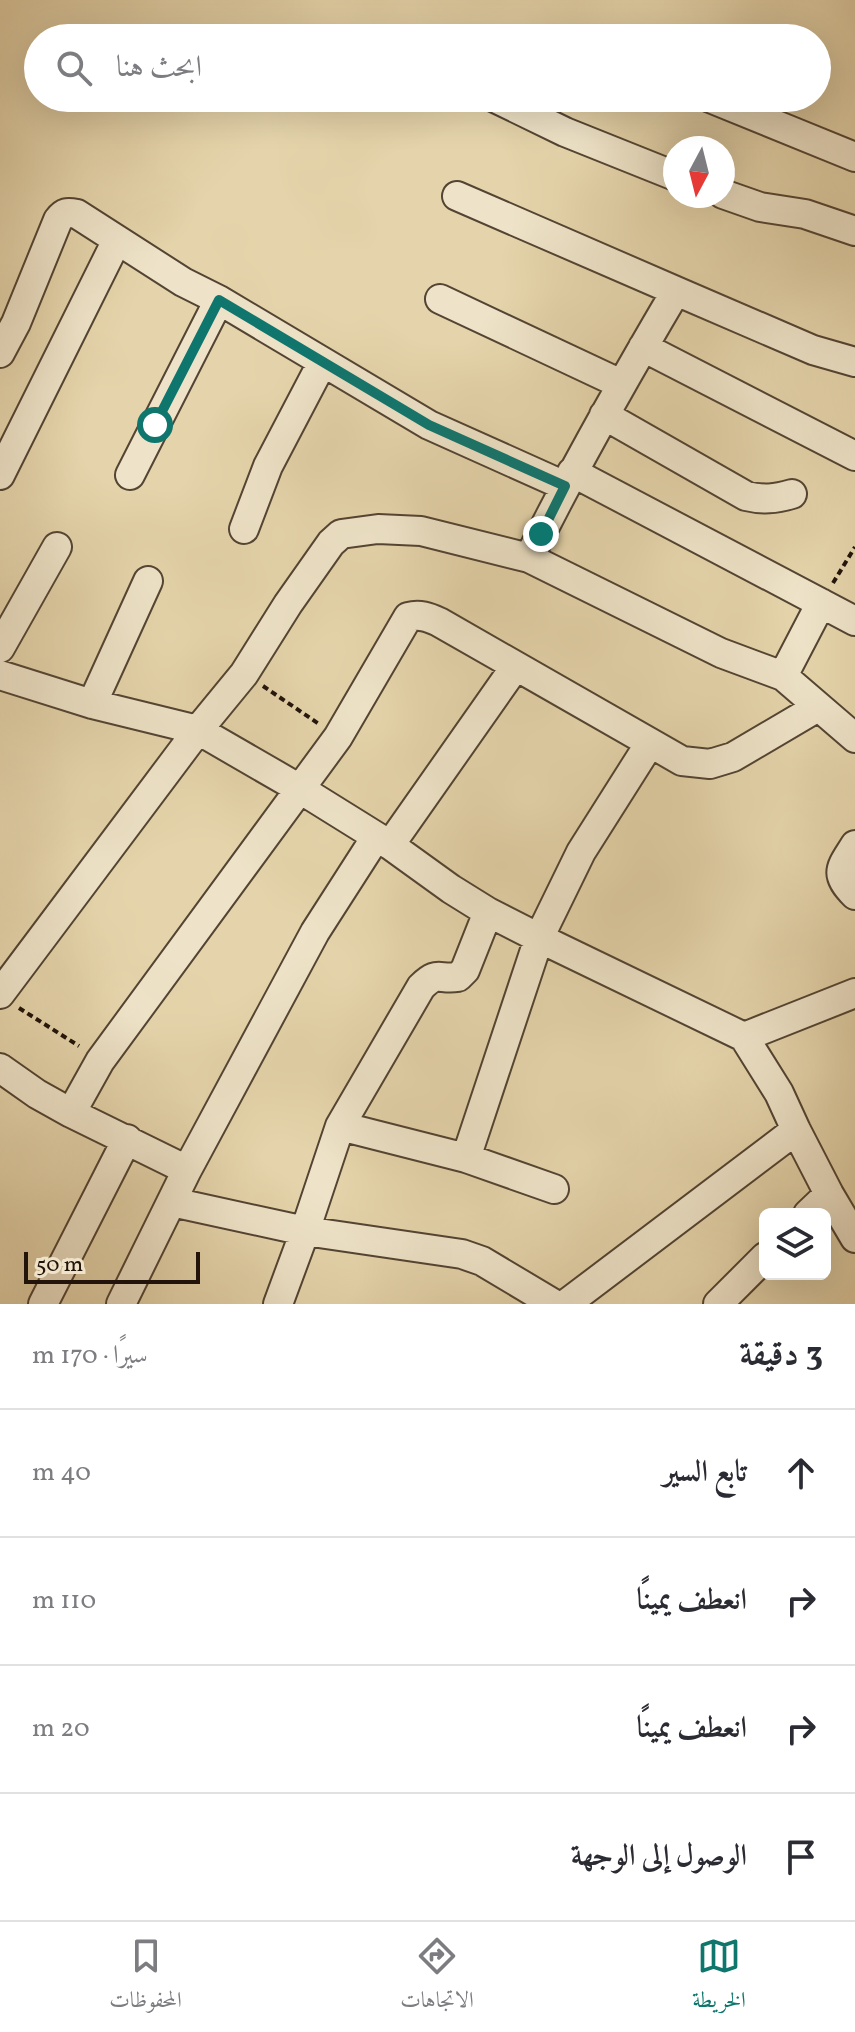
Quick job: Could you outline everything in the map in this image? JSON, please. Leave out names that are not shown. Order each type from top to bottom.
[{"type":"street","points":[[524,112],[663,171]]},
{"type":"street","points":[[744,112],[855,157]]},
{"type":"street","points":[[457,196],[813,350],[855,362]]},
{"type":"street","points":[[735,198],[760,207],[805,214],[855,231]]},
{"type":"street","points":[[0,353],[8,318],[58,220],[67,212],[77,214],[183,282],[219,300],[429,425],[568,479],[855,621]]},
{"type":"street","points":[[3,461],[117,240]]},
{"type":"street","points":[[529,558],[568,479],[676,291]]},
{"type":"street","points":[[440,299],[621,384]]},
{"type":"street","points":[[130,475],[219,300]]},
{"type":"street","points":[[643,347],[855,456]]},
{"type":"street","points":[[244,529],[268,466],[322,363]]},
{"type":"street","points":[[604,415],[746,496],[773,499],[792,494]]},
{"type":"street","points":[[6,999],[198,730],[244,674],[288,604],[331,543],[341,534],[378,529],[421,531],[529,558],[721,653],[783,676],[855,738]]},
{"type":"street","points":[[0,648],[57,547]]},
{"type":"street","points":[[92,704],[148,581]]},
{"type":"street","points":[[783,676],[821,603]]},
{"type":"street","points":[[71,1113],[100,1061],[338,737],[408,617],[426,616],[439,622],[682,761],[710,764],[733,757],[818,707]]},
{"type":"street","points":[[121,1304],[187,1170],[315,932],[515,667]]},
{"type":"street","points":[[0,675],[92,704],[198,730],[383,841],[488,912],[744,1037],[779,1093],[829,1194],[855,1238]]},
{"type":"street","points":[[466,1158],[539,938],[581,852],[650,743]]},
{"type":"street","points":[[855,845],[842,866],[840,876],[855,895]]},
{"type":"street","points":[[278,1304],[340,1126],[421,987],[429,978],[458,977],[465,970],[488,912]]},
{"type":"street","points":[[744,1037],[855,993]]},
{"type":"street","points":[[0,1068],[71,1113],[187,1170]]},
{"type":"street","points":[[340,1126],[466,1158],[554,1189]]},
{"type":"street","points":[[566,1304],[796,1130]]},
{"type":"street","points":[[43,1304],[127,1139]]},
{"type":"street","points":[[814,1208],[829,1194]]},
{"type":"street","points":[[172,1202],[305,1231],[462,1254],[482,1261],[554,1304]]},
{"type":"street","points":[[718,1304],[759,1263]]},
{"type":"path","points":[[821,603],[855,547]]},
{"type":"path","points":[[244,674],[338,737]]},
{"type":"path","points":[[6,999],[100,1061]]},
{"type":"route","points":[[155,425],[219,300],[429,425],[565,486],[541,534]]}]
